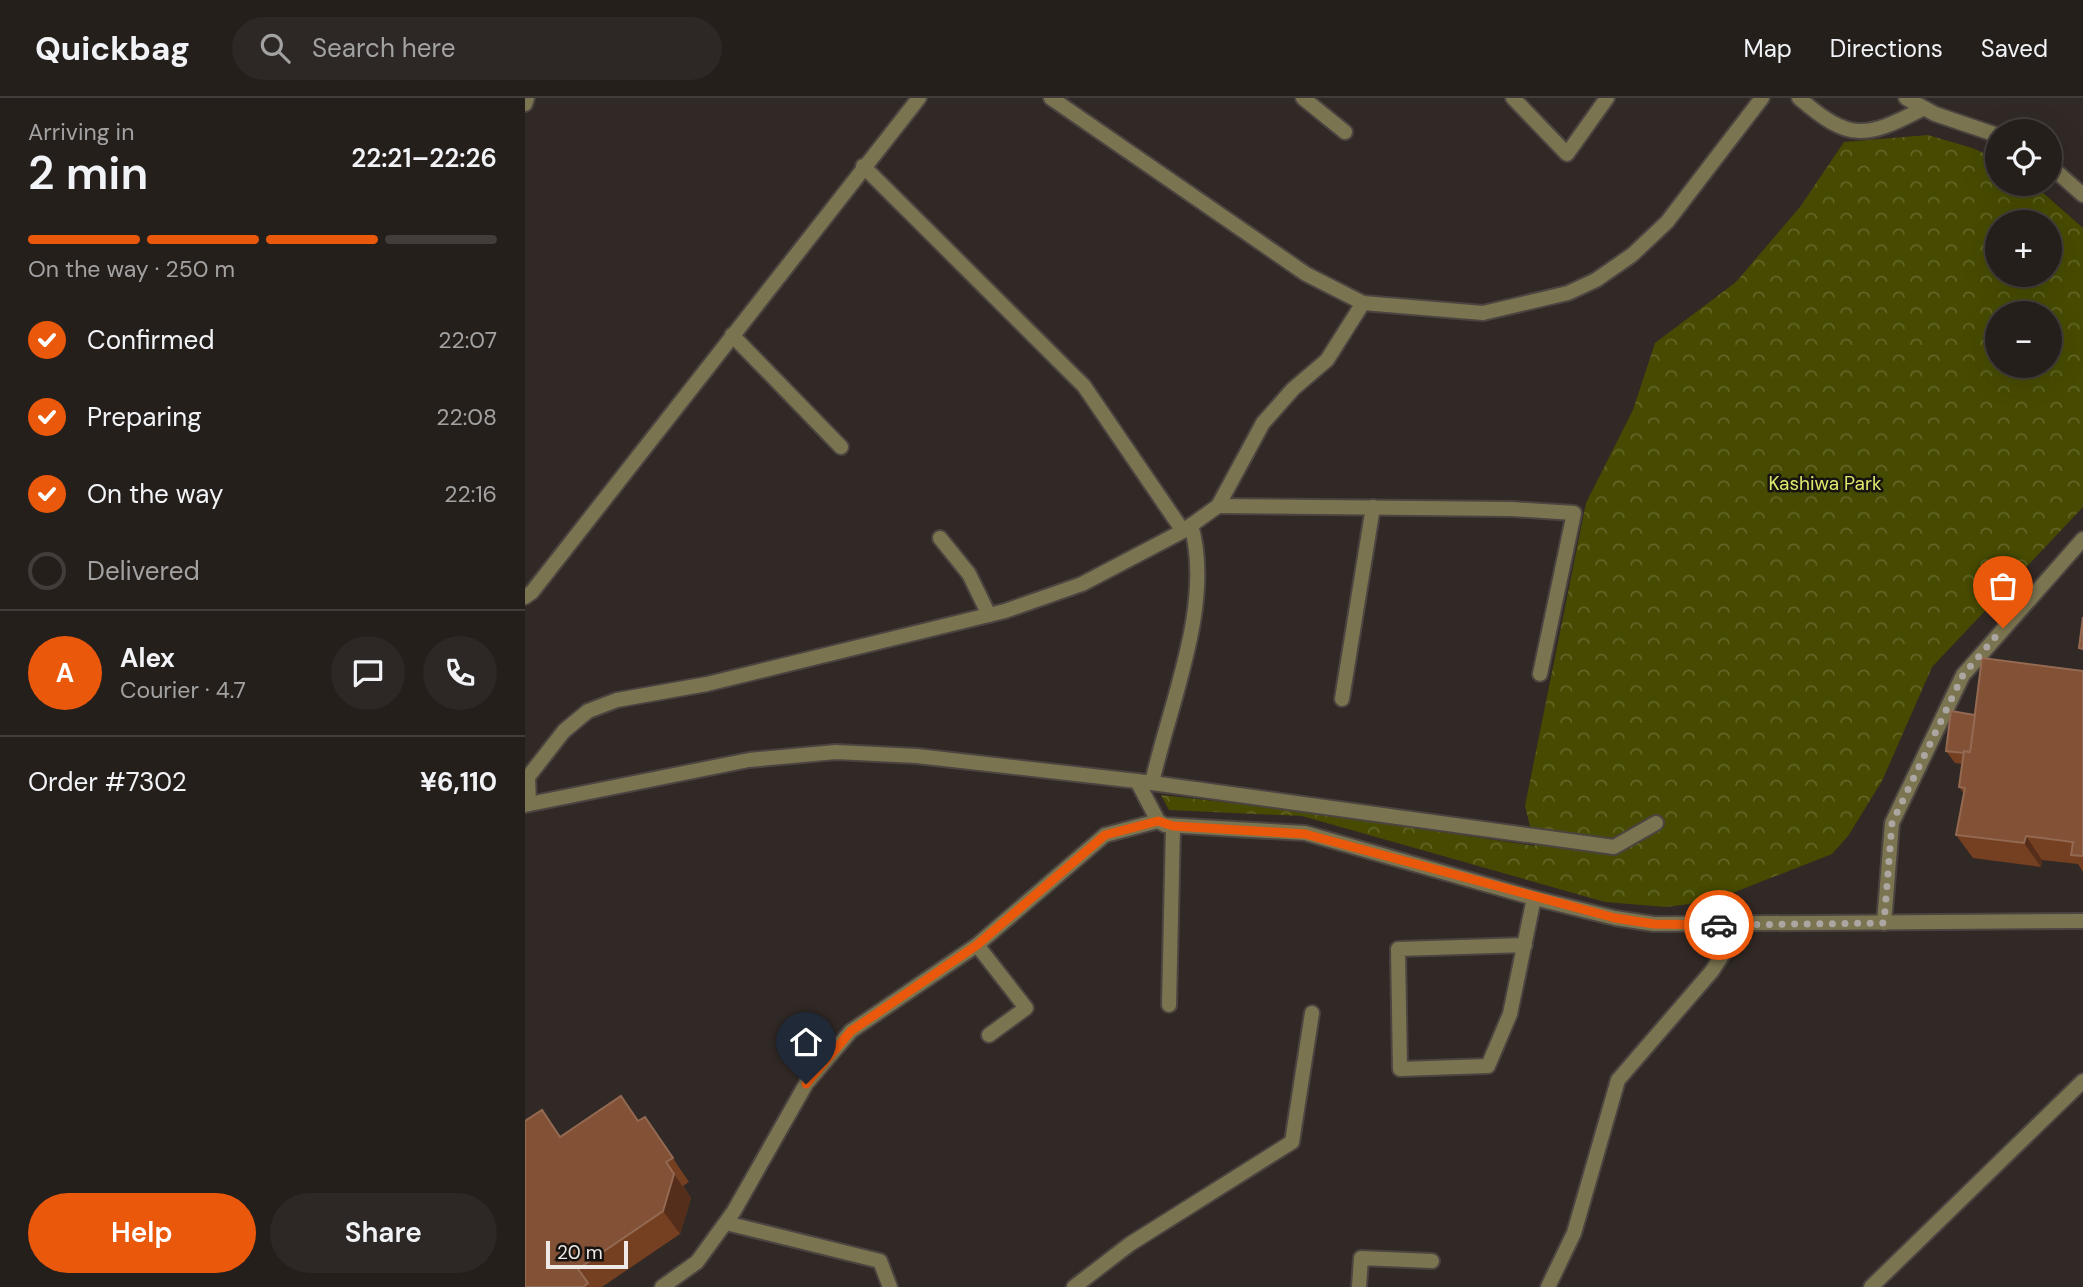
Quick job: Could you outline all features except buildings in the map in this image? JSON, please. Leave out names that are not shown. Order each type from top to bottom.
[{"type":"street","points":[[525,104],[527,98]]},
{"type":"street","points":[[525,597],[532,592],[863,166],[919,98]]},
{"type":"street","points":[[1051,98],[1306,274],[1363,303],[1483,313],[1568,293],[1596,280],[1632,255],[1667,222],[1762,98]]},
{"type":"street","points":[[1303,98],[1345,132]]},
{"type":"street","points":[[1513,98],[1567,153],[1607,98]]},
{"type":"street","points":[[1798,98],[1823,119],[1847,132],[1889,127],[1922,109]]},
{"type":"street","points":[[1906,98],[1922,109],[1985,131]]},
{"type":"street","points":[[863,166],[1084,386],[1196,544],[1195,600],[1177,694],[1145,782],[1158,821]]},
{"type":"street","points":[[2062,176],[2083,195]]},
{"type":"street","points":[[1363,303],[1327,360],[1293,389],[1263,423],[1218,506],[1187,528],[1082,584],[989,615],[707,684],[617,700],[588,711],[564,731],[529,778],[527,804],[749,760],[836,752],[917,756],[1145,782],[1614,848],[1655,823]]},
{"type":"street","points":[[732,335],[841,447]]},
{"type":"street","points":[[1218,506],[1574,513],[1540,674]]},
{"type":"street","points":[[1342,699],[1373,508]]},
{"type":"street","points":[[940,538],[969,574],[989,615]]},
{"type":"street","points":[[1884,923],[1892,823],[1963,675],[2083,539]]},
{"type":"street","points":[[662,1287],[697,1262],[726,1223],[806,1084],[851,1031],[977,945],[1105,835],[1158,821],[1173,826],[1305,834],[1534,898],[1633,922],[1741,926],[2083,921]]},
{"type":"street","points":[[1169,1005],[1173,826]]},
{"type":"street","points":[[1525,944],[1398,949],[1400,1069],[1487,1066],[1510,1014],[1525,944],[1534,898]]},
{"type":"street","points":[[1548,1287],[1574,1233],[1618,1080],[1712,971],[1741,926]]},
{"type":"street","points":[[977,945],[1026,1008],[989,1035]]},
{"type":"street","points":[[1074,1287],[1130,1244],[1292,1142],[1312,1013]]},
{"type":"street","points":[[1871,1287],[2083,1081]]},
{"type":"street","points":[[726,1223],[880,1261],[890,1287]]},
{"type":"street","points":[[1359,1287],[1361,1258],[1432,1261]]},
{"type":"green space","name":"Kashiwa Park","points":[[1928,135],[1985,154],[1985,196],[2047,196],[2083,228],[2083,507],[1932,667],[1882,781],[1848,836],[1832,854],[1712,901],[1666,907],[1605,902],[1302,816],[1169,810],[1161,795],[1303,811],[1535,846],[1525,806],[1586,503],[1633,410],[1655,343],[1736,282],[1800,207],[1844,142]]},
{"type":"way so far","points":[[1719,925],[1884,923],[1892,823],[1963,675],[2003,628]]},
{"type":"route","points":[[806,1084],[851,1031],[977,945],[1105,835],[1158,821],[1173,826],[1275,830],[1305,834],[1534,898],[1633,922],[1719,925]]}]
